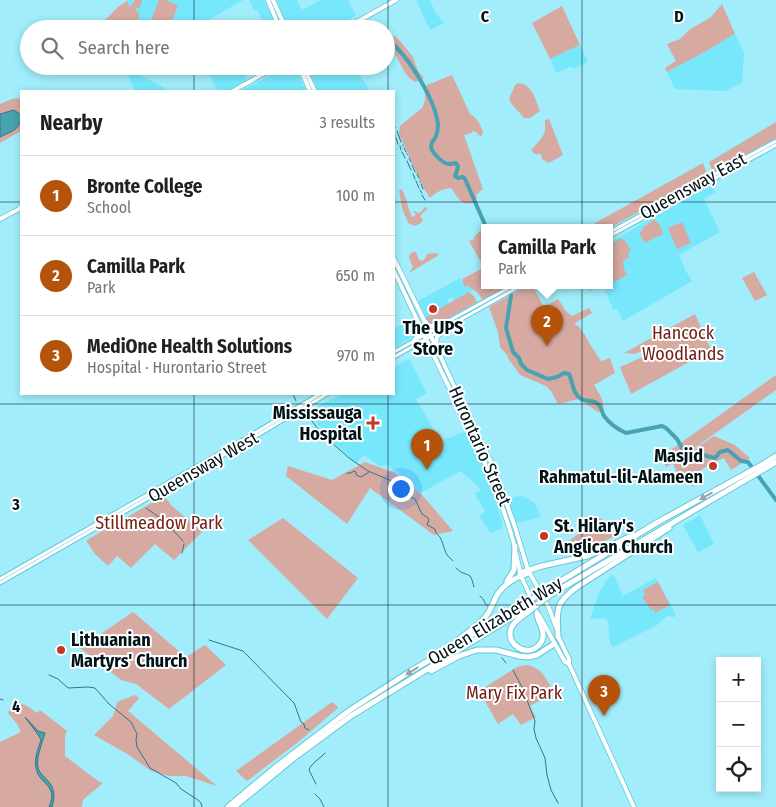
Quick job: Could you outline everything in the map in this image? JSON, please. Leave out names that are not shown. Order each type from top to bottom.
[{"type":"highway","name":"Queen Elizabeth Way","points":[[760,469],[776,456]]},
{"type":"highway","name":"Queen Elizabeth Way","points":[[234,807],[281,768],[359,711],[526,608],[658,522],[776,462]]},
{"type":"highway","name":"Queen Elizabeth Way","points":[[548,593],[693,512],[751,474]]},
{"type":"highway","points":[[558,637],[558,610],[565,596],[693,512]]},
{"type":"highway","points":[[502,588],[521,574],[587,556],[614,545],[658,522]]},
{"type":"highway","points":[[450,648],[486,617],[498,593],[514,570],[515,546]]},
{"type":"highway","points":[[537,613],[542,631],[542,639],[535,649],[525,651],[512,641],[510,633],[513,624],[526,608],[548,593]]},
{"type":"highway","name":"Queen Elizabeth Way","points":[[228,807],[345,713],[450,648],[526,608]]},
{"type":"highway","points":[[416,676],[476,650],[496,650],[528,657],[554,644]]},
{"type":"main road","points":[[268,0],[276,20]]},
{"type":"main road","points":[[273,0],[282,20]]},
{"type":"main road","points":[[360,20],[396,0]]},
{"type":"main road","points":[[235,90],[261,75]]},
{"type":"main road","points":[[303,75],[310,90]]},
{"type":"main road","points":[[307,75],[315,90]]},
{"type":"main road","name":"Queensway East","points":[[613,230],[776,140]]},
{"type":"main road","name":"Queensway East","points":[[613,234],[776,145]]},
{"type":"main road","points":[[0,220],[20,209]]},
{"type":"main road","name":"Hurontario Street","points":[[395,262],[498,477],[528,572],[553,617],[558,637],[569,659],[568,664]]},
{"type":"main road","name":"Hurontario Street","points":[[395,273],[496,488],[515,546],[521,574],[537,613],[564,662],[568,664],[634,807]]},
{"type":"main road","points":[[438,351],[436,339],[443,330],[510,289]]},
{"type":"main road","points":[[395,352],[414,343],[446,323],[507,291]]},
{"type":"main road","points":[[424,320],[427,325],[434,327],[446,323]]},
{"type":"main road","points":[[395,356],[414,343],[418,336],[419,324]]},
{"type":"main road","points":[[430,334],[443,330]]},
{"type":"main road","points":[[414,343],[427,345],[431,350]]},
{"type":"main road","name":"Queensway West","points":[[0,579],[318,395]]},
{"type":"main road","name":"Queensway West","points":[[0,584],[326,395]]},
{"type":"shaded area","points":[[243,0],[209,20],[134,20],[127,1]]},
{"type":"shaded area","points":[[249,0],[264,0],[274,20],[262,20],[257,10],[254,10]]},
{"type":"shaded area","points":[[276,0],[297,0],[302,10],[321,0],[348,0],[356,15],[349,20],[285,20]]},
{"type":"shaded area","points":[[416,0],[430,0],[435,12],[444,23],[430,30]]},
{"type":"shaded area","points":[[735,34],[744,53],[742,83],[725,91],[675,89],[667,72]]},
{"type":"shaded area","points":[[580,45],[588,62],[573,69],[572,66],[556,73],[550,59]]},
{"type":"shaded area","points":[[140,75],[167,90],[135,90],[128,76]]},
{"type":"shaded area","points":[[209,75],[244,75],[247,80],[228,90],[217,90]]},
{"type":"shaded area","points":[[270,75],[298,75],[306,90],[243,90]]},
{"type":"shaded area","points":[[311,75],[360,75],[369,90],[318,90]]},
{"type":"shaded area","points":[[14,110],[20,114],[20,122],[18,127],[0,137],[0,114]]},
{"type":"shaded area","points":[[711,185],[716,192],[704,199],[720,232],[679,255],[692,281],[623,321],[617,309],[613,310],[605,289],[613,289],[613,240]]},
{"type":"shaded area","points":[[460,278],[464,286],[466,285],[473,290],[454,301],[452,297],[447,300],[449,304],[426,318],[418,301]]},
{"type":"shaded area","points":[[411,318],[417,331],[416,336],[395,347],[395,328]]},
{"type":"shaded area","name":"Mississauga Hospital","points":[[409,359],[427,393],[416,399],[438,437],[428,441],[426,447],[466,432],[478,453],[491,483],[502,528],[491,533],[479,516],[485,512],[475,494],[481,490],[460,471],[421,493],[418,491],[411,495],[396,469],[394,470],[388,465],[379,466],[364,455],[356,463],[325,435],[309,411],[340,395],[395,395],[395,366]]},
{"type":"shaded area","points":[[520,495],[534,502],[541,517],[518,523],[515,522],[508,500]]},
{"type":"shaded area","points":[[700,515],[714,544],[698,552],[683,525]]},
{"type":"shaded area","points":[[613,574],[623,596],[656,578],[676,615],[675,617],[667,616],[657,625],[613,647],[610,643],[608,621],[605,618],[590,619],[599,593],[607,579]]},
{"type":"shaded area","points":[[25,717],[38,731],[45,733],[39,755],[38,768],[52,787],[54,797],[52,807],[49,807],[52,794],[50,789],[38,774],[36,768],[36,757],[41,740]]},
{"type":"green space","points":[[135,0],[142,0],[140,8],[136,8],[136,11],[139,13],[138,20],[105,20],[127,1],[130,7]]},
{"type":"green space","points":[[159,0],[166,0],[178,5],[172,20],[151,20]]},
{"type":"green space","points":[[722,4],[735,34],[667,72],[665,68],[676,61],[667,44],[680,39],[689,30],[711,17]]},
{"type":"green space","points":[[562,6],[580,45],[550,59],[532,23]]},
{"type":"green space","points":[[395,36],[413,57],[418,71],[424,78],[415,82],[405,72],[395,54]]},
{"type":"green space","points":[[452,75],[470,114],[477,120],[483,133],[481,137],[472,131],[472,133],[464,135],[483,189],[476,195],[477,197],[473,203],[469,204],[462,202],[451,188],[439,191],[430,198],[399,134],[400,126],[422,108],[425,101],[425,93],[422,87]]},
{"type":"green space","points":[[518,83],[523,84],[530,90],[535,97],[540,111],[530,118],[524,118],[509,99],[515,85]]},
{"type":"green space","points":[[20,98],[20,132],[0,143],[0,104]]},
{"type":"green space","points":[[549,119],[563,155],[549,163],[542,159],[541,154],[535,154],[531,150],[541,139],[545,132],[545,120]]},
{"type":"green space","points":[[776,122],[776,138],[713,173],[709,162]]},
{"type":"green space","points":[[703,163],[707,174],[613,226],[613,224],[593,224]]},
{"type":"green space","points":[[401,189],[412,217],[416,215],[413,211],[419,213],[426,207],[427,209],[420,216],[423,220],[421,223],[415,226],[408,223],[403,211],[399,191]]},
{"type":"green space","points":[[655,219],[663,233],[645,243],[639,233],[643,230],[642,228]]},
{"type":"green space","points":[[682,222],[691,243],[677,249],[668,228]]},
{"type":"green space","points":[[481,230],[481,262],[469,241],[474,239]]},
{"type":"green space","points":[[621,238],[624,239],[631,250],[628,252],[629,257],[623,261],[627,275],[614,282],[613,280],[613,243]]},
{"type":"green space","points":[[413,252],[416,252],[419,260],[423,261],[427,254],[436,253],[439,255],[409,273],[413,267],[409,258]]},
{"type":"green space","points":[[481,269],[481,289],[505,289],[483,301],[478,293],[466,285],[464,287],[462,279]]},
{"type":"green space","points":[[754,272],[767,295],[755,301],[742,278]]},
{"type":"green space","points":[[534,289],[544,307],[558,299],[572,316],[589,308],[592,313],[575,323],[576,326],[578,325],[584,333],[601,361],[599,362],[610,358],[615,373],[594,385],[603,402],[603,413],[598,412],[579,399],[558,404],[546,386],[520,375],[510,362],[500,347],[498,332],[489,307],[520,290]]},
{"type":"green space","points":[[469,292],[477,302],[436,325],[431,325],[426,318]]},
{"type":"green space","name":"Hancock Woodlands","points":[[695,314],[711,350],[631,394],[620,367],[654,352],[657,348],[654,347],[634,354],[624,353]]},
{"type":"green space","points":[[776,375],[776,390],[682,457],[714,436],[735,445],[750,458],[731,470],[724,458],[710,464],[696,476],[699,483],[693,486],[679,478],[673,463],[666,467],[661,457]]},
{"type":"green space","points":[[365,462],[395,473],[423,496],[453,531],[434,535],[370,488],[347,524],[286,476],[288,466],[332,480]]},
{"type":"green space","name":"Stillmeadow Park","points":[[164,496],[172,506],[202,532],[174,560],[155,544],[131,568],[117,556],[108,566],[95,554],[87,540]]},
{"type":"green space","points":[[283,518],[358,578],[327,619],[248,540]]},
{"type":"green space","points":[[600,518],[608,523],[616,536],[582,550],[576,540],[551,554]]},
{"type":"green space","points":[[658,582],[670,605],[655,613],[654,609],[651,610],[642,597],[645,594],[643,590]]},
{"type":"green space","points":[[133,612],[186,657],[205,645],[226,665],[169,709],[136,684],[121,680],[80,648]]},
{"type":"green space","name":"Mary Fix Park","points":[[527,665],[538,669],[555,692],[530,706],[536,717],[521,725],[513,714],[498,724],[479,691],[517,667]]},
{"type":"green space","points":[[135,695],[139,698],[128,711],[217,786],[186,776],[169,776],[151,771],[129,755],[94,735],[113,716],[117,702]]},
{"type":"green space","points":[[14,701],[27,706],[37,713],[40,710],[67,731],[65,735],[65,756],[103,783],[83,800],[82,807],[52,807],[53,804],[50,807],[0,807],[0,742],[21,732],[8,713]]},
{"type":"green space","points":[[332,702],[338,708],[297,743],[247,781],[236,771]]},
{"type":"waterway","points":[[395,46],[416,73],[433,105],[438,125],[436,136],[431,144],[432,150],[444,163],[456,163],[458,167],[455,176],[465,179],[485,224]]},
{"type":"waterway","points":[[397,131],[401,142]]},
{"type":"waterway","points":[[396,138],[398,144]]},
{"type":"waterway","points":[[400,146],[401,150]]},
{"type":"waterway","points":[[404,148],[406,152]]},
{"type":"waterway","points":[[402,152],[405,158]]},
{"type":"waterway","points":[[409,158],[411,162]]},
{"type":"waterway","points":[[407,161],[411,170]]},
{"type":"waterway","points":[[412,165],[415,172]]},
{"type":"waterway","points":[[413,174],[415,179]]},
{"type":"waterway","points":[[417,174],[419,178]]},
{"type":"waterway","points":[[416,181],[419,188]]},
{"type":"waterway","points":[[421,184],[423,189]]},
{"type":"waterway","points":[[422,195],[425,200]]},
{"type":"waterway","points":[[510,289],[511,296],[506,328],[513,352],[527,370],[548,379],[564,373],[569,374],[574,391],[578,397],[597,403],[604,416],[617,428],[626,433],[662,426],[677,439],[682,448],[690,452],[715,458],[720,452],[728,450],[741,461],[748,462],[776,500]]},
{"type":"waterway","points":[[293,395],[296,401]]},
{"type":"waterway","points":[[305,412],[322,434],[349,458],[368,471],[392,481],[408,496],[415,499],[422,514],[429,520],[427,525],[435,529],[442,540],[447,555],[453,561]]},
{"type":"waterway","points":[[347,473],[354,471],[356,475],[361,477],[369,472]]},
{"type":"waterway","points":[[146,508],[167,524]]},
{"type":"waterway","points":[[172,529],[183,541]]},
{"type":"waterway","points":[[182,553],[184,544]]},
{"type":"waterway","points":[[456,568],[470,576],[474,587]]},
{"type":"waterway","points":[[480,596],[490,608]]},
{"type":"waterway","points":[[209,640],[243,651],[294,703],[301,722],[309,730]]},
{"type":"waterway","points":[[502,658],[506,663]]},
{"type":"waterway","points":[[513,670],[522,687],[535,721],[536,738],[545,758],[551,790],[558,803]]},
{"type":"waterway","points":[[49,675],[58,679],[68,688],[95,688],[109,704],[131,722],[137,734],[137,747],[150,768],[176,783],[181,789],[198,800],[202,807]]},
{"type":"waterway","points":[[316,784],[309,770],[325,753]]},
{"type":"waterway","points":[[315,794],[324,807]]},
{"type":"place","name":"The UPS Store","points":[[433,309]]},
{"type":"place","name":"Camilla Park","points":[[547,346]]},
{"type":"place","name":"Mississauga Hospital","points":[[373,423]]},
{"type":"place","name":"Masjid Rahmatul-lil-Alameen","points":[[713,466]]},
{"type":"place","name":"Bronte College","points":[[427,470]]},
{"type":"place","name":"St. Hilary's Anglican Church","points":[[544,536]]},
{"type":"place","name":"Lithuanian Martyrs' Church","points":[[61,650]]},
{"type":"place","name":"MediOne Health Solutions","points":[[604,716]]}]
